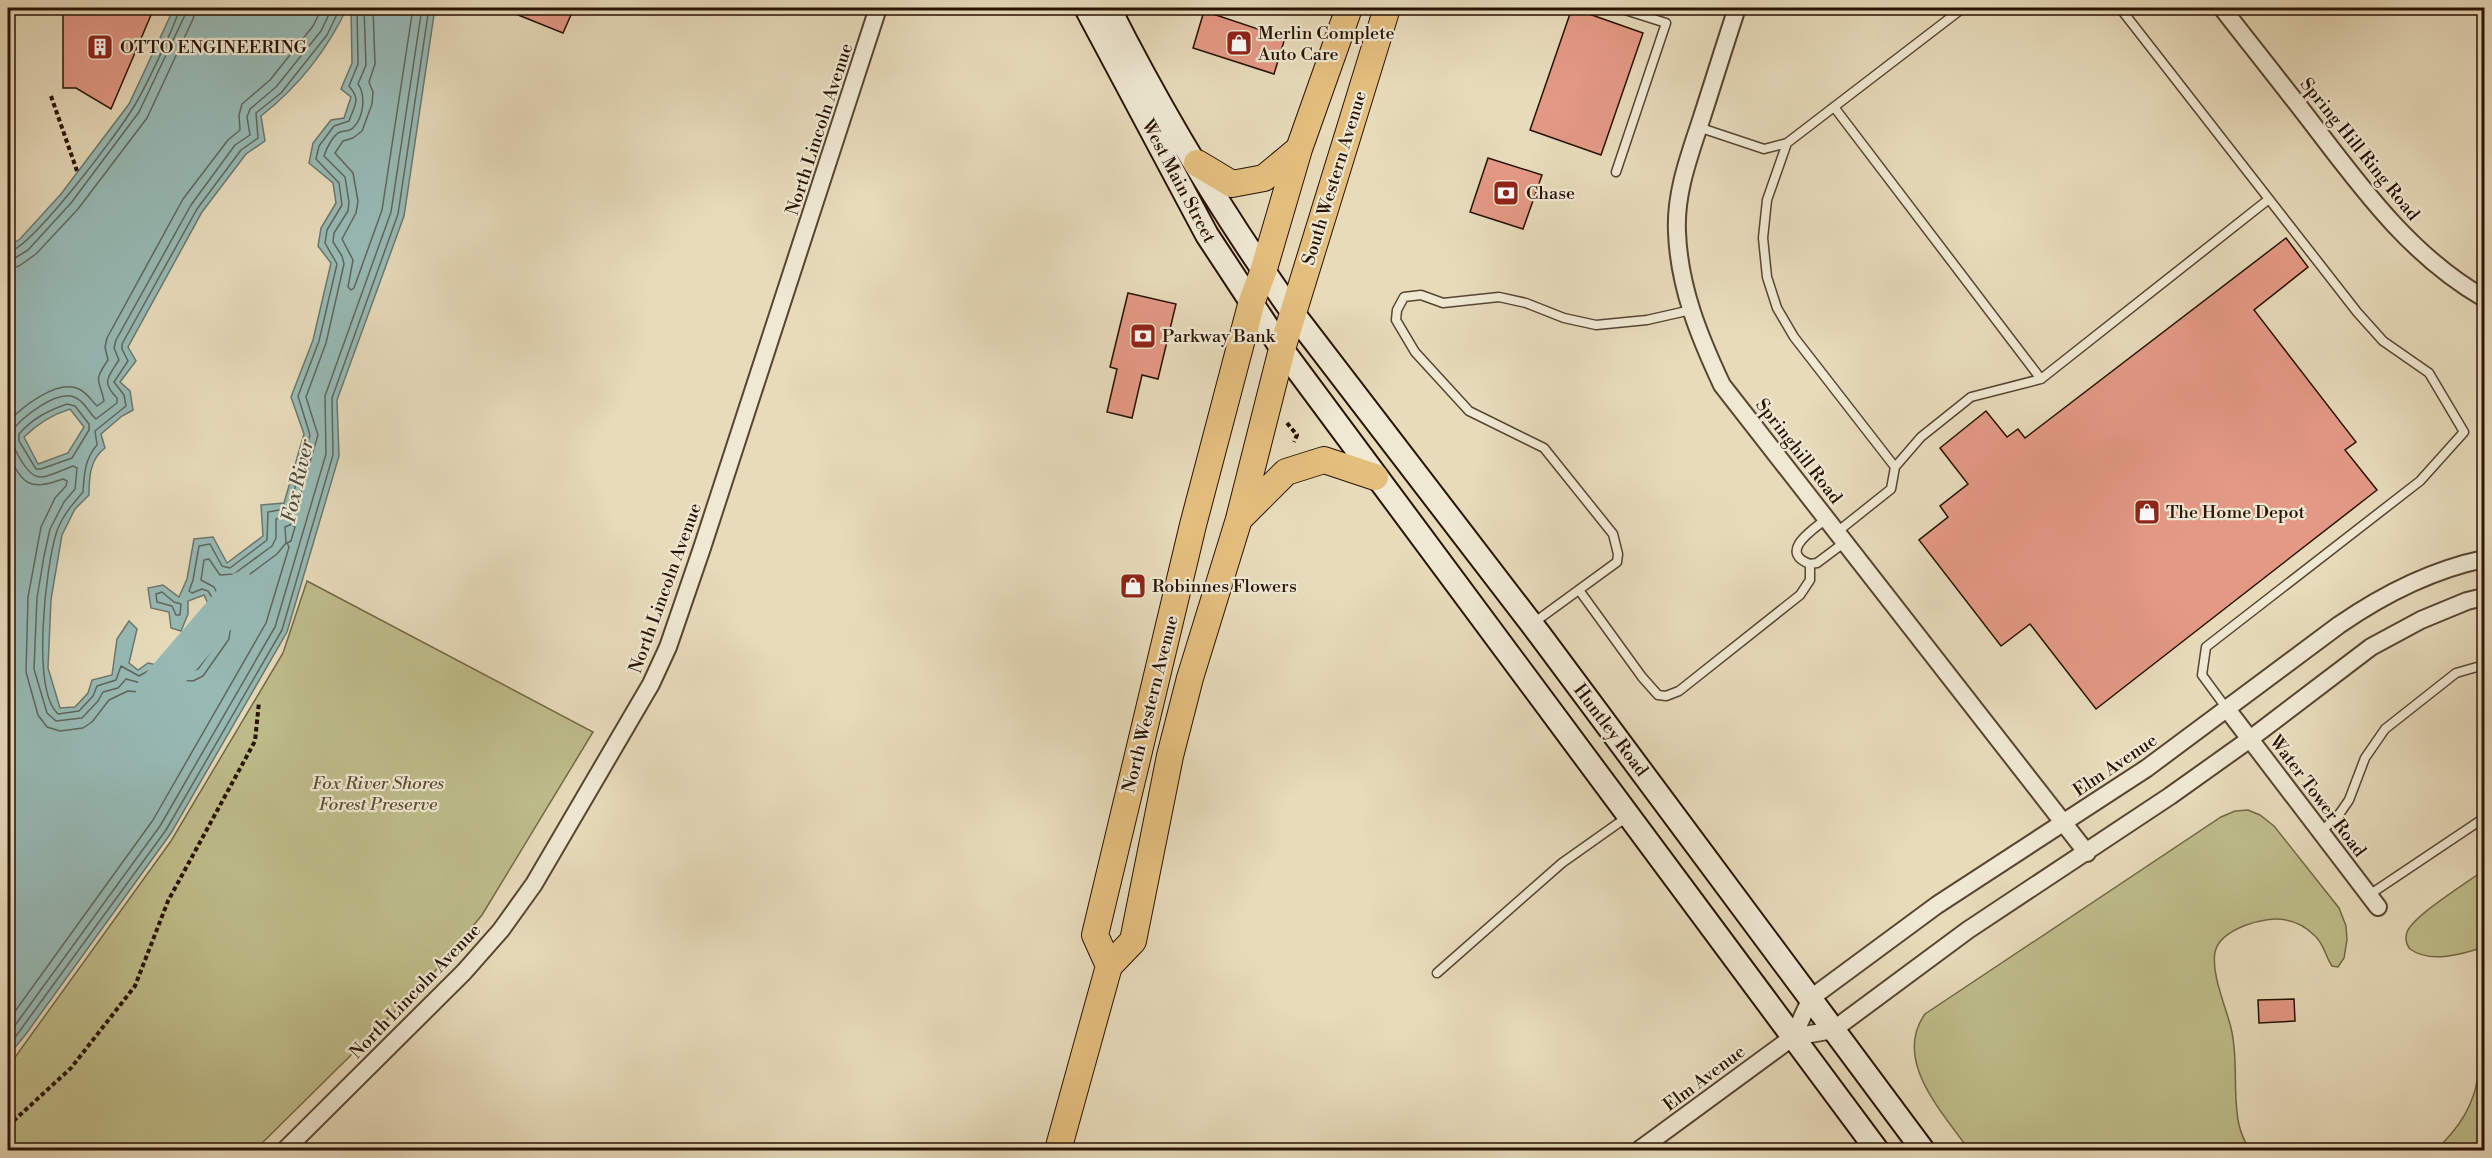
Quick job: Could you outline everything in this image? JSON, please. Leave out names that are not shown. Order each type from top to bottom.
[{"type":"main road","name":"South Western Avenue","points":[[1252,302],[1299,149],[1349,8]]},
{"type":"main road","name":"South Western Avenue","points":[[1282,349],[1387,8]]},
{"type":"main road","points":[[1197,163],[1232,184],[1264,178],[1299,149]]},
{"type":"main road","name":"North Western Avenue","points":[[1108,966],[1095,935],[1193,525],[1252,302]]},
{"type":"main road","name":"North Western Avenue","points":[[1058,1150],[1108,966],[1133,941],[1170,756],[1190,678],[1239,519],[1282,349]]},
{"type":"main road","points":[[1239,519],[1286,472],[1324,460],[1375,477]]},
{"type":"street","name":"North Lincoln Avenue","points":[[285,1150],[464,972],[501,930],[534,884],[651,684],[668,647],[702,548],[878,8]]},
{"type":"street","name":"West Main Street","points":[[1086,8],[1207,235],[1282,349]]},
{"type":"street","name":"West Main Street","points":[[1109,8],[1197,163],[1263,272],[1293,313]]},
{"type":"street","name":"Springhill Road","points":[[1737,8],[1680,187],[1677,231],[1681,270],[1690,310],[1722,385],[2087,853]]},
{"type":"street","name":"Spring Hill Ring Road","points":[[2222,8],[2381,211],[2419,250],[2484,298]]},
{"type":"street","name":"Huntley Road","points":[[1293,313],[1531,624],[1923,1150]]},
{"type":"street","name":"Huntley Road","points":[[1282,349],[1877,1150]]},
{"type":"street","name":"Elm Avenue","points":[[1793,1036],[1811,998],[1938,905],[2147,768],[2368,605],[2418,579],[2484,560]]},
{"type":"street","name":"Elm Avenue","points":[[1639,1150],[1793,1036],[1833,1030],[1968,930],[2087,853],[2250,739],[2371,646],[2421,620],[2467,601],[2484,597]]},
{"type":"street","name":"Water Tower Road","points":[[2227,710],[2373,901]]},
{"type":"lane","points":[[1616,172],[1666,23],[1619,8]]},
{"type":"lane","points":[[1698,127],[1764,149],[1787,143],[1963,8]]},
{"type":"lane","points":[[2120,8],[2364,319],[2383,340],[2429,373],[2464,432],[2420,481],[2206,647],[2202,675],[2227,710]]},
{"type":"lane","points":[[1834,107],[2040,379]]},
{"type":"lane","points":[[1787,143],[1767,200],[1763,238],[1767,277],[1777,308],[1794,337],[1895,467]]},
{"type":"lane","points":[[1826,519],[1798,544],[1800,557],[1810,564],[1817,563],[1891,489],[1895,467],[1921,437],[1971,397],[2040,379],[2269,199]]},
{"type":"lane","points":[[1531,624],[1617,562],[1618,554],[1612,534],[1544,448],[1469,411],[1415,352],[1396,320],[1397,310],[1404,297],[1421,295],[1443,303],[1499,297],[1526,303],[1564,318],[1596,325],[1647,320],[1690,310]]},
{"type":"lane","points":[[1579,590],[1642,677],[1658,695],[1666,696],[1679,691],[1800,595],[1810,580],[1810,564]]},
{"type":"lane","points":[[2321,832],[2349,800],[2365,758],[2385,729],[2456,673],[2484,665]]},
{"type":"lane","points":[[1437,973],[1562,863],[1629,815]]},
{"type":"lane","points":[[2373,901],[2484,818]]},
{"type":"path","points":[[51,96],[76,171]]},
{"type":"path","points":[[1287,423],[1298,434],[1294,442]]},
{"type":"path","points":[[8,1126],[71,1068],[135,986],[168,901],[255,741],[259,702]]},
{"type":"green space","name":"Fox River Shores Forest Preserve","points":[[307,581],[593,732],[482,915],[431,976],[255,1150],[8,1150],[8,1067],[171,841],[283,653]]},
{"type":"green space","points":[[2248,810],[2260,815],[2274,826],[2339,908],[2346,926],[2347,940],[2344,958],[2338,967],[2332,966],[2320,942],[2311,932],[2297,924],[2277,919],[2256,922],[2234,930],[2225,937],[2215,952],[2215,970],[2233,1040],[2239,1125],[2249,1150],[1969,1150],[1935,1103],[1918,1067],[1914,1049],[1916,1032],[1925,1014],[2221,817],[2235,811]]},
{"type":"green space","points":[[2484,870],[2484,947],[2457,955],[2437,957],[2418,954],[2410,949],[2406,936],[2412,925],[2430,908]]},
{"type":"green space","points":[[2484,1035],[2484,1150],[2434,1150],[2443,1143],[2460,1122],[2472,1099],[2476,1088]]},
{"type":"water","points":[[174,8],[347,8],[330,39],[310,67],[287,93],[261,116],[265,141],[246,154],[202,212],[128,347],[136,361],[120,382],[130,391],[133,410],[101,434],[105,448],[93,463],[89,495],[75,509],[62,535],[51,599],[48,668],[60,708],[75,707],[88,693],[92,680],[112,675],[117,639],[129,621],[137,629],[129,663],[138,670],[148,663],[162,666],[178,648],[190,659],[199,640],[208,633],[211,610],[204,595],[188,601],[188,614],[181,631],[171,628],[169,612],[151,608],[148,588],[163,585],[179,597],[187,579],[194,539],[213,537],[227,563],[263,536],[261,505],[284,503],[304,434],[291,397],[313,340],[331,263],[318,246],[321,228],[336,203],[333,183],[309,163],[313,143],[331,120],[344,118],[351,97],[341,89],[352,63],[351,8],[435,8],[404,216],[337,400],[339,456],[287,632],[171,833],[8,1056],[8,247],[20,239],[61,194],[129,104]],"holes":[[[70,409],[84,427],[68,453],[38,464],[24,437],[45,420]]]},
{"type":"building","name":"OTTO ENGINEERING","points":[[63,8],[154,8],[111,109],[76,88],[63,88]]},
{"type":"building","points":[[501,8],[574,8],[563,33]]},
{"type":"building","points":[[1572,8],[1643,33],[1601,155],[1530,130]]},
{"type":"building","name":"Merlin Complete Auto Care","points":[[1204,11],[1285,38],[1274,74],[1193,48]]},
{"type":"building","name":"Chase","points":[[1488,158],[1542,175],[1523,229],[1470,212]]},
{"type":"building","name":"The Home Depot","points":[[2286,238],[2308,267],[2254,310],[2356,442],[2345,450],[2377,490],[2096,709],[2030,624],[2001,646],[1919,540],[1948,517],[1940,506],[1968,484],[1940,448],[1986,411],[2007,437],[2018,429],[2025,438]]},
{"type":"building","name":"Parkway Bank","points":[[1128,293],[1176,304],[1158,379],[1142,375],[1132,418],[1107,412],[1117,369],[1110,367]]},
{"type":"building","points":[[2294,999],[2295,1021],[2259,1023],[2258,1000]]},
{"type":"waterway","name":"Fox River","points":[[154,691],[241,590]]},
{"type":"place","name":"Merlin Complete Auto Care","points":[[1239,43]]},
{"type":"place","name":"OTTO ENGINEERING","points":[[100,47]]},
{"type":"place","name":"Chase","points":[[1506,193]]},
{"type":"place","name":"Parkway Bank","points":[[1143,336]]},
{"type":"place","name":"The Home Depot","points":[[2147,512]]},
{"type":"place","name":"Robinnes Flowers","points":[[1133,586]]}]
